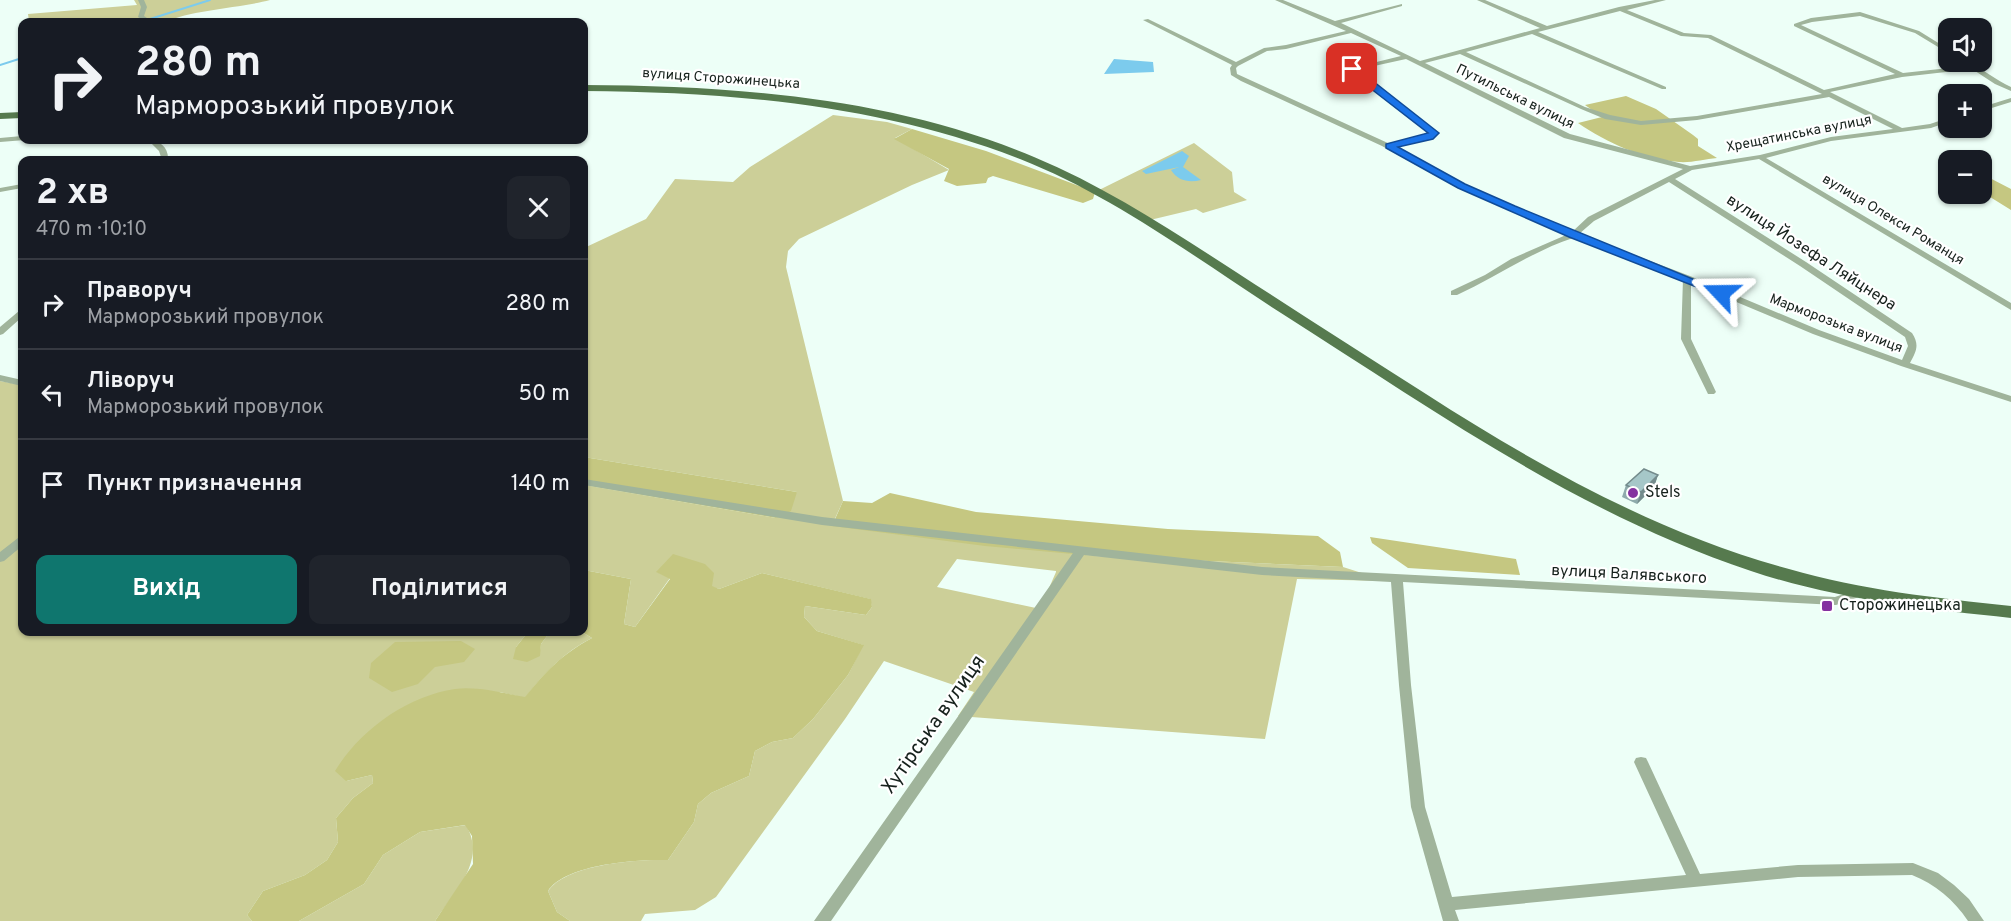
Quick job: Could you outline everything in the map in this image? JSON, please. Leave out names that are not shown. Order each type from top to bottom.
[{"type":"main road","name":"вулиця Сторожинецька","points":[[588,88],[758,95],[842,107],[914,122],[1026,158],[1091,189],[1151,222],[1505,450],[1621,512],[1693,543],[1760,567],[1858,592],[1932,604],[2011,612]]},
{"type":"main road","points":[[0,117],[18,115]]},
{"type":"street","points":[[141,0],[144,7],[141,17],[143,18]]},
{"type":"street","name":"Путильська вулиця","points":[[1278,0],[1335,23],[1567,136],[1690,168]]},
{"type":"street","points":[[1335,23],[1400,5],[1388,0]]},
{"type":"street","points":[[1480,0],[1548,29]]},
{"type":"street","points":[[1621,0],[1636,6]]},
{"type":"street","points":[[1419,63],[1619,9],[1663,0]]},
{"type":"street","points":[[1619,9],[1683,35],[1709,36],[1899,129]]},
{"type":"street","points":[[1902,75],[1796,25],[1811,20],[1860,14],[1917,32],[1938,45]]},
{"type":"street","name":"Марморозька вулиця","points":[[1146,20],[1236,65],[1233,68],[1234,75],[1243,80],[1390,146],[1461,186],[1573,235],[1687,278],[1816,332],[2011,399]]},
{"type":"street","points":[[1236,65],[1266,49],[1286,48],[1352,32]]},
{"type":"street","points":[[1535,33],[1664,88]]},
{"type":"street","points":[[1461,52],[1583,108],[1608,117],[1641,123],[1697,118],[1829,95]]},
{"type":"street","points":[[1390,146],[1430,137],[1434,133],[1352,69],[1407,57]]},
{"type":"street","points":[[1821,92],[1902,75],[1938,71]]},
{"type":"street","points":[[1982,72],[1997,83],[2011,89]]},
{"type":"street","points":[[1992,106],[2011,100]]},
{"type":"street","name":"Хрещатинська вулиця","points":[[1690,168],[1760,157],[1831,139],[1938,124]]},
{"type":"street","points":[[0,140],[18,138]]},
{"type":"street","points":[[157,144],[161,147],[165,156]]},
{"type":"street","name":"вулиця Олекси Романця","points":[[1760,157],[2011,307]]},
{"type":"street","points":[[1454,292],[1488,277],[1514,261],[1573,235],[1591,219],[1690,168]]},
{"type":"street","name":"вулиця Йозефа Ляйцнера","points":[[1668,178],[1909,335],[1914,346],[1904,364]]},
{"type":"street","points":[[0,190],[18,187]]},
{"type":"street","points":[[1687,278],[1686,339],[1711,392]]},
{"type":"street","points":[[0,332],[18,316]]},
{"type":"street","points":[[0,378],[18,382]]},
{"type":"street","name":"вулиця Валявського","points":[[588,483],[822,522],[1262,571],[1701,596],[1836,601],[1858,592]]},
{"type":"street","points":[[0,558],[18,544]]},
{"type":"street","name":"Хутірська вулиця","points":[[822,921],[1080,552]]},
{"type":"street","points":[[1396,577],[1418,807],[1451,921]]},
{"type":"street","points":[[1641,762],[1696,880]]},
{"type":"street","points":[[1446,904],[1797,871],[1913,869],[1928,875],[1949,889],[1962,901],[1976,921]]},
{"type":"green space","points":[[134,0],[270,0],[176,18],[29,18],[28,14],[137,5]]},
{"type":"green space","points":[[1626,96],[1656,109],[1698,139],[1698,146],[1717,158],[1684,162],[1639,154],[1601,137],[1578,123],[1602,117],[1585,105]]},
{"type":"green space","points":[[833,115],[887,122],[912,129],[895,138],[949,170],[912,185],[799,239],[788,251],[786,267],[843,501],[832,525],[1094,556],[1343,567],[1387,581],[1297,579],[1265,739],[958,716],[974,692],[884,661],[845,719],[716,897],[695,910],[645,914],[641,921],[570,921],[557,912],[548,891],[557,882],[570,875],[586,869],[622,862],[668,860],[694,822],[698,804],[711,793],[749,776],[755,751],[772,742],[793,738],[813,719],[848,675],[863,645],[817,631],[804,617],[805,606],[866,615],[872,607],[870,599],[762,573],[719,589],[657,572],[670,578],[635,627],[624,624],[631,579],[588,571],[588,486],[776,518],[797,492],[588,458],[588,246],[646,219],[675,179],[733,182],[750,167]],"holes":[[[957,559],[1056,571],[1046,595],[1036,608],[937,587]]]},
{"type":"green space","points":[[912,129],[986,151],[1095,192],[1093,199],[1083,203],[993,176],[988,178],[986,183],[957,186],[944,181],[949,169],[894,139]]},
{"type":"green space","points":[[1194,143],[1232,172],[1234,192],[1247,200],[1203,213],[1196,209],[1150,220],[1095,192]]},
{"type":"green space","points":[[1992,179],[2011,189],[2011,210],[1992,198]]},
{"type":"green space","points":[[0,381],[18,384],[18,636],[525,636],[516,647],[539,656],[541,644],[547,636],[588,636],[592,638],[555,664],[525,698],[500,692],[346,781],[372,775],[373,783],[353,798],[336,818],[338,842],[327,860],[305,875],[263,891],[247,915],[252,921],[0,921]]},
{"type":"green space","points":[[588,458],[797,492],[791,511],[776,518],[588,486]]},
{"type":"green space","points":[[890,493],[976,512],[1168,529],[1318,536],[1340,552],[1343,567],[1094,556],[985,546],[832,526],[843,501],[872,503]]},
{"type":"green space","points":[[1370,537],[1516,559],[1520,575],[1408,568],[1372,543]]},
{"type":"green space","points":[[673,554],[705,564],[714,573],[712,586],[719,589],[762,573],[871,599],[872,607],[866,615],[805,606],[804,617],[817,631],[864,645],[848,675],[813,719],[793,738],[772,742],[755,751],[749,776],[711,793],[698,804],[694,822],[668,860],[603,865],[586,869],[557,882],[548,891],[557,912],[570,921],[435,921],[473,864],[472,836],[465,825],[420,832],[383,855],[364,884],[299,921],[252,921],[247,915],[263,891],[305,875],[327,860],[338,842],[336,818],[353,798],[373,783],[372,775],[346,781],[335,771],[345,756],[371,729],[403,707],[437,693],[455,689],[481,689],[525,697],[555,664],[592,638],[588,636],[588,571],[631,579],[624,624],[635,627],[670,579],[656,572]]},
{"type":"green space","points":[[525,636],[547,636],[541,644],[540,656],[527,662],[513,659],[516,647]]},
{"type":"green space","points":[[461,641],[475,649],[464,662],[435,667],[418,684],[392,692],[369,678],[371,663],[395,642]]},
{"type":"green space","points":[[466,825],[472,838],[471,863],[459,887],[435,921],[299,921],[364,884],[383,855],[420,832]]},
{"type":"water","points":[[1114,59],[1153,62],[1154,72],[1104,74]]},
{"type":"water","points":[[1182,151],[1189,156],[1183,167],[1201,180],[1180,179],[1171,170],[1179,167],[1146,174],[1142,171]]},
{"type":"building","points":[[1644,469],[1658,475],[1641,492],[1626,485]]},
{"type":"waterway","points":[[153,18],[210,0]]},
{"type":"waterway","points":[[0,65],[18,59]]},
{"type":"place","name":"Stels","points":[[1633,493]]},
{"type":"place","name":"Сторожинецька","points":[[1827,606]]},
{"type":"route","points":[[1352,69],[1434,133],[1430,137],[1390,146],[1461,186],[1573,235],[1721,293]]}]
